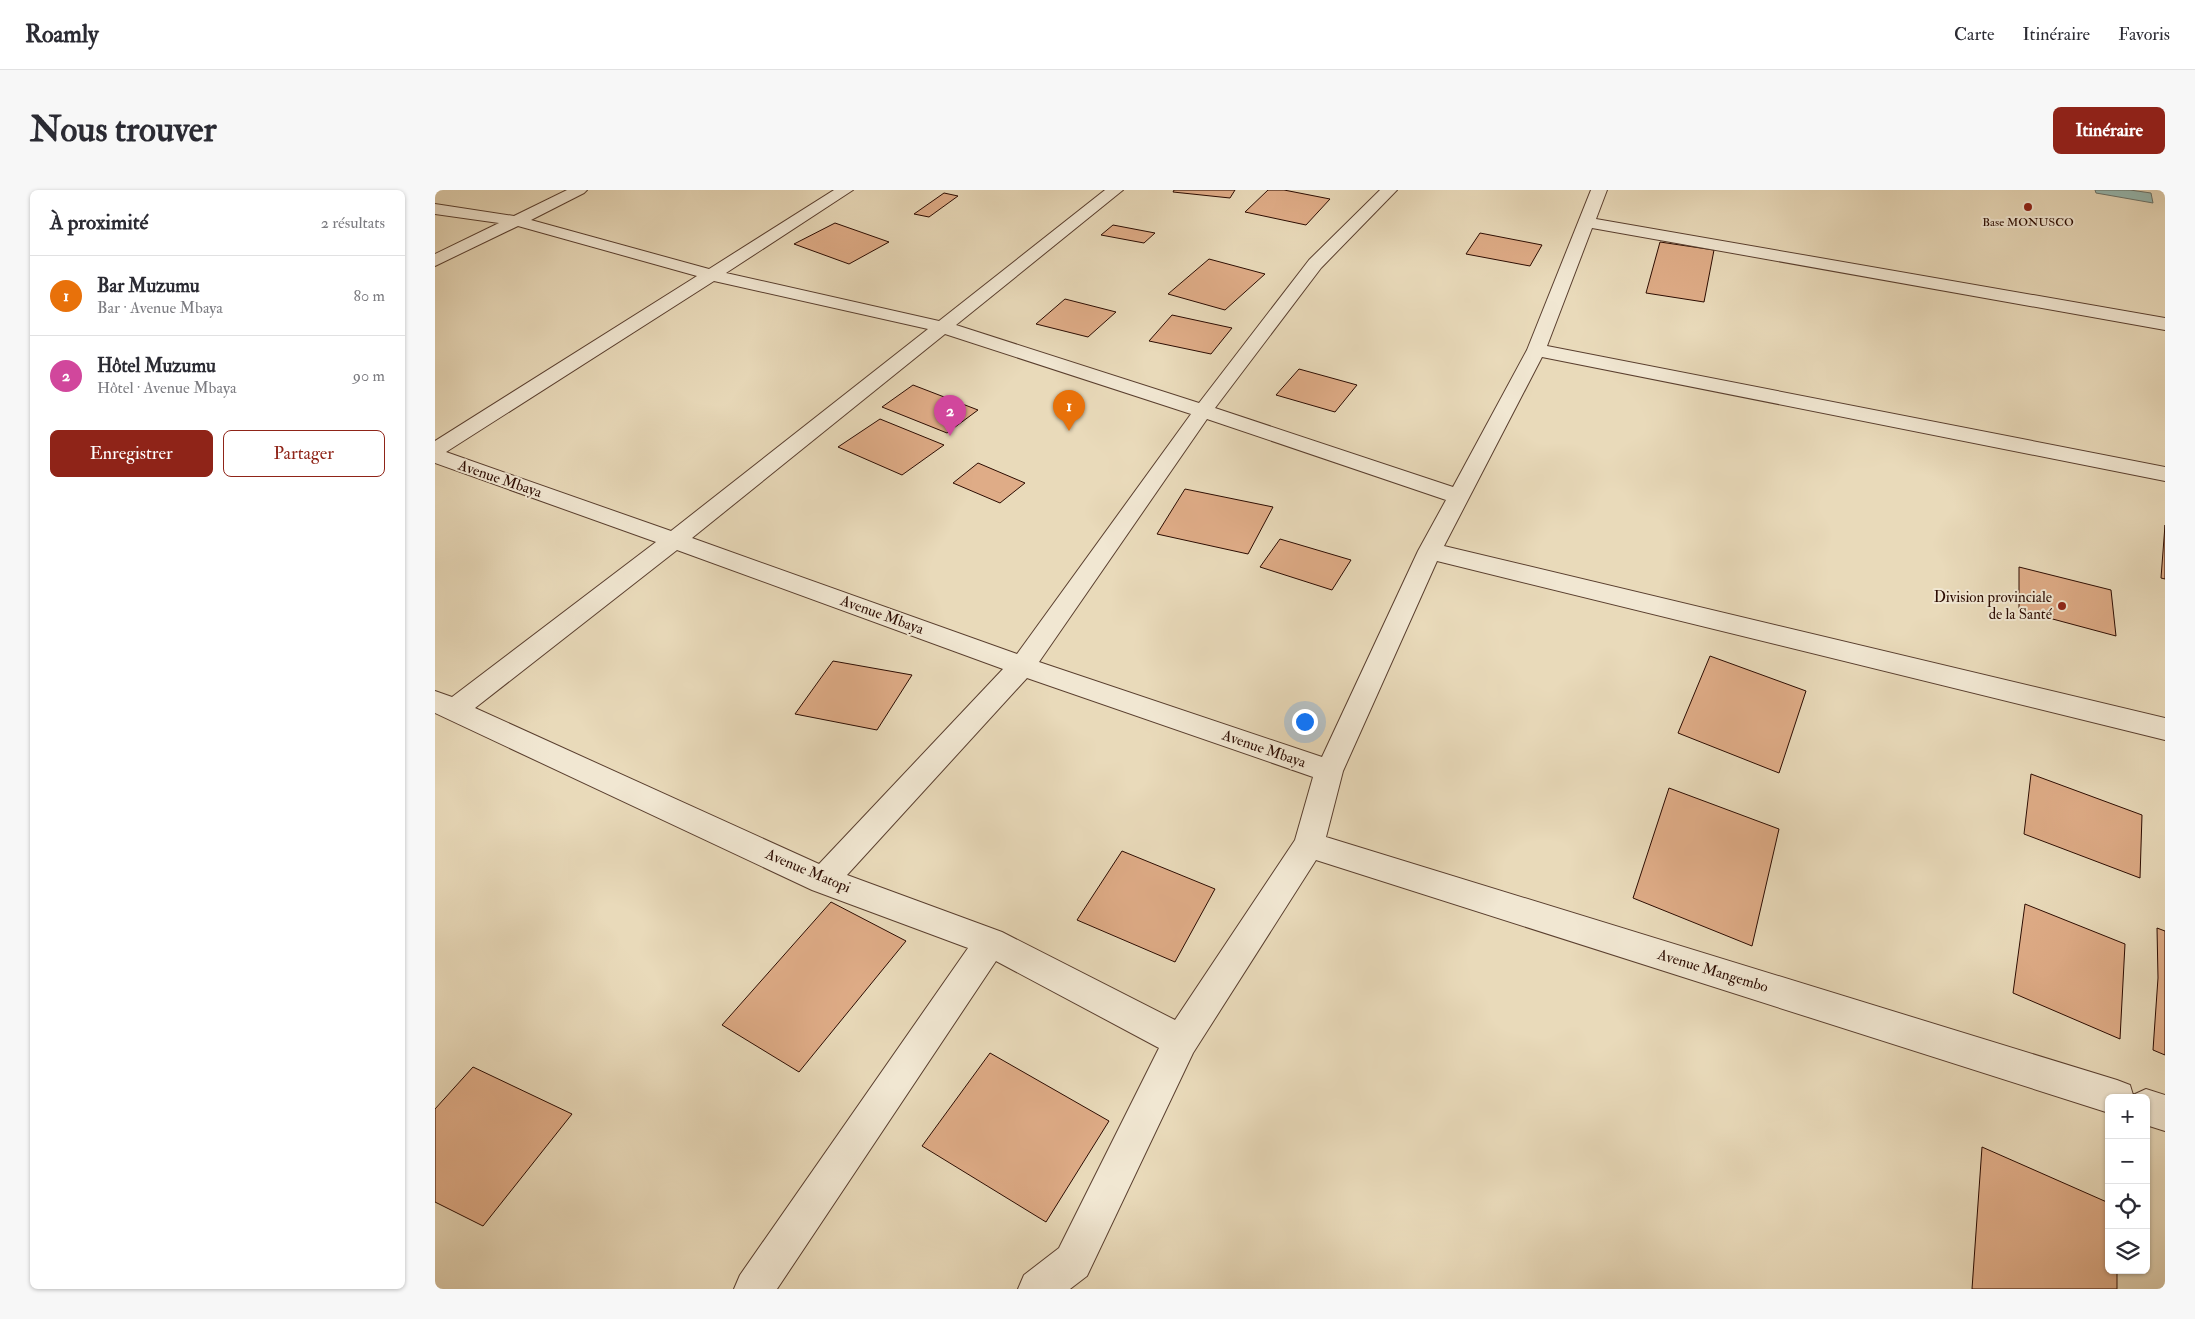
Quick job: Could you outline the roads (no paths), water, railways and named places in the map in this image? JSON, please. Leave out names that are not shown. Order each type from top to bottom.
[{"type":"street","points":[[435,261],[579,190]]},
{"type":"street","points":[[435,450],[845,190]]},
{"type":"street","points":[[445,705],[674,540],[1115,190]]},
{"type":"street","points":[[823,880],[1022,666],[1203,411],[1315,264],[1389,190]]},
{"type":"street","points":[[1039,1289],[1074,1276],[1181,1041],[1309,845],[1329,772],[1430,551],[1536,350],[1599,190]]},
{"type":"street","points":[[435,209],[516,221],[712,275],[942,327],[1203,411],[1459,497]]},
{"type":"street","points":[[1586,222],[2165,324]]},
{"type":"street","points":[[1536,350],[2165,474]]},
{"type":"street","name":"Avenue Mbaya","points":[[435,456],[1022,666],[1329,772]]},
{"type":"street","points":[[1430,551],[2165,729]]},
{"type":"street","name":"Avenue Matopi","points":[[445,705],[823,880],[991,942],[1181,1041]]},
{"type":"street","name":"Avenue Mangembo","points":[[1309,845],[2105,1094]]},
{"type":"street","points":[[755,1289],[991,942]]},
{"type":"street","points":[[2150,1108],[2165,1113]]},
{"type":"water","points":[[2095,190],[2130,190],[2151,193],[2153,203],[2096,193]]},
{"type":"place","name":"Base MONUSCO","points":[[2028,207]]},
{"type":"place","name":"Bar Muzumu","points":[[1069,431]]},
{"type":"place","name":"Hôtel Muzumu","points":[[950,436]]},
{"type":"place","name":"Division provinciale de la Santé","points":[[2062,606]]}]
